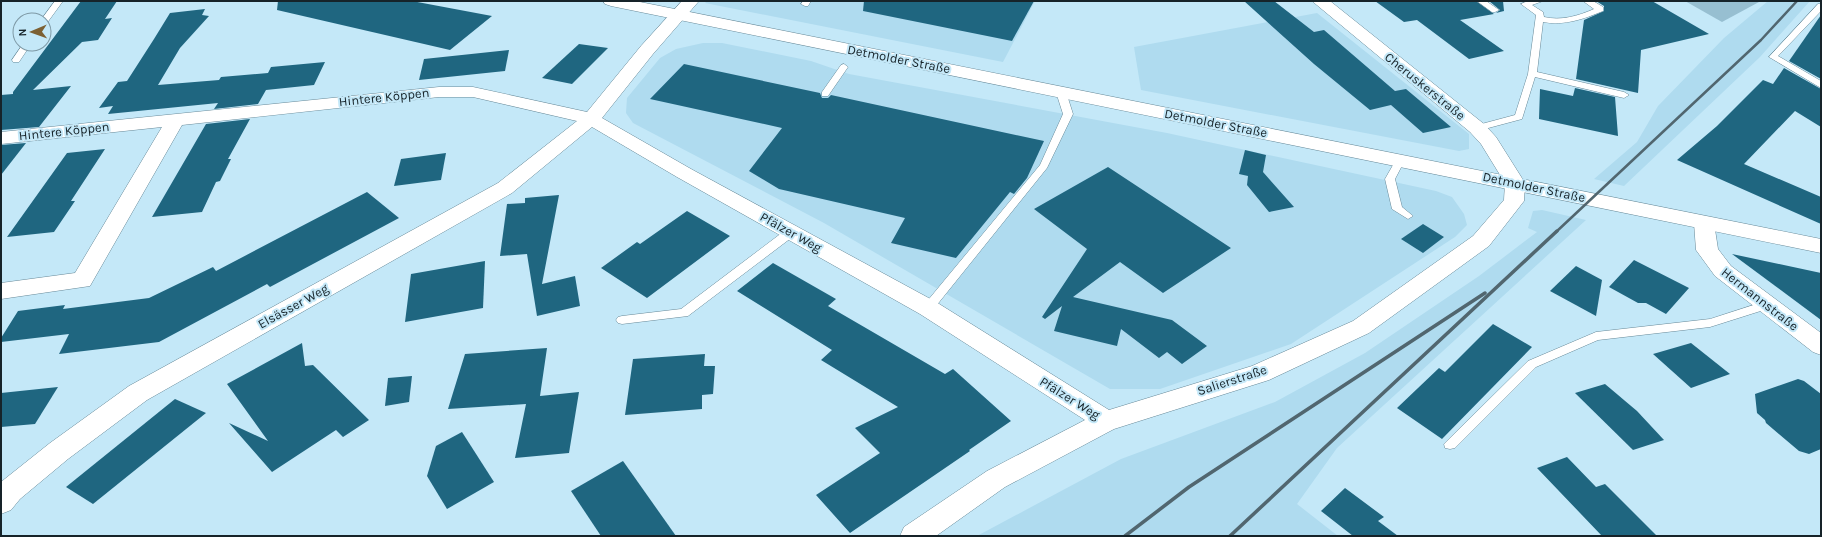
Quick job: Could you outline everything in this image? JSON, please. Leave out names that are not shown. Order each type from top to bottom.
[{"type":"street","name":"Detmolder Straße","points":[[611,1],[685,8],[1062,92],[1821,246]]},
{"type":"street","name":"Cheruskerstraße","points":[[1320,1],[1477,128],[1489,141],[1515,183]]},
{"type":"street","points":[[591,119],[647,50],[685,8]]},
{"type":"street","name":"Hintere Köppen","points":[[1,138],[439,92],[473,92],[591,119]]},
{"type":"street","name":"Pfälzer Weg","points":[[591,119],[928,308],[1106,421]]},
{"type":"street","name":"Elsässer Weg","points":[[1,502],[10,491],[59,451],[138,393],[505,188],[591,119]]},
{"type":"street","points":[[1,290],[82,280],[175,120]]},
{"type":"street","name":"Salierstraße","points":[[914,536],[996,478],[1106,421],[1260,373],[1361,327],[1481,241],[1514,201],[1515,183]]},
{"type":"street","name":"Hermannstraße","points":[[1704,222],[1707,250],[1716,264],[1730,278],[1821,346]]},
{"type":"lane","points":[[51,12],[59,1]]},
{"type":"lane","points":[[1481,1],[1494,10]]},
{"type":"lane","points":[[1523,2],[1539,1]]},
{"type":"lane","points":[[1539,19],[1554,23],[1578,18],[1600,9],[1587,1]]},
{"type":"lane","points":[[1477,128],[1519,117],[1532,74],[1540,14],[1523,2]]},
{"type":"lane","points":[[1821,6],[1773,57],[1821,85]]},
{"type":"lane","points":[[16,60],[22,52]]},
{"type":"lane","points":[[825,94],[844,67]]},
{"type":"lane","points":[[1532,74],[1624,95]]},
{"type":"lane","points":[[928,308],[981,241],[1044,166],[1068,114],[1062,92]]},
{"type":"lane","points":[[1400,160],[1390,179],[1397,209],[1408,216]]},
{"type":"lane","points":[[622,320],[684,313],[791,232]]},
{"type":"lane","points":[[1450,444],[1532,364],[1596,336],[1710,323],[1766,305]]},
{"type":"shaded area","points":[[707,1],[1035,1],[1003,62],[705,3]]},
{"type":"shaded area","points":[[1685,1],[1758,1],[1759,2],[1722,22]]},
{"type":"shaded area","points":[[1768,1],[1810,1],[1760,57],[1624,186],[1594,179],[1637,142],[1658,106],[1724,38]]},
{"type":"shaded area","points":[[1317,13],[1469,134],[1469,149],[1459,151],[1141,90],[1134,47]]},
{"type":"shaded area","points":[[703,43],[722,43],[811,61],[849,74],[1167,133],[1436,191],[1452,197],[1464,214],[1467,225],[1455,237],[1291,344],[1160,389],[1110,389],[824,223],[633,123],[626,113],[627,98],[660,58],[676,49]]},
{"type":"shaded area","points":[[1542,210],[1586,220],[1337,448],[1297,504],[1338,536],[977,536],[1121,459],[1275,402],[1365,353],[1479,276],[1537,232],[1528,228],[1533,211]]},
{"type":"building","points":[[81,1],[117,1],[105,19],[112,18],[98,40],[82,42],[33,90],[71,86],[39,127],[1,130],[1,95],[13,94],[43,52],[52,52],[52,40]]},
{"type":"building","points":[[278,1],[412,1],[492,16],[450,50],[277,10]]},
{"type":"building","points":[[864,1],[1034,1],[1012,41],[863,11]]},
{"type":"building","points":[[1244,1],[1274,1],[1314,32],[1324,30],[1395,91],[1406,89],[1451,127],[1423,133],[1391,105],[1370,110],[1314,64]]},
{"type":"building","points":[[1375,1],[1476,1],[1494,14],[1460,20],[1504,51],[1469,59],[1417,20],[1404,22]]},
{"type":"building","points":[[1489,1],[1503,1],[1504,11],[1496,13],[1500,10]]},
{"type":"building","points":[[1596,1],[1652,1],[1709,34],[1641,50],[1638,93],[1576,79],[1584,20],[1604,11],[1604,6]]},
{"type":"building","points":[[205,9],[202,15],[209,16],[180,48],[158,85],[219,80],[221,77],[268,73],[271,67],[325,62],[314,85],[266,90],[258,104],[214,109],[218,103],[108,114],[113,106],[99,108],[118,82],[127,81],[170,13]]},
{"type":"building","points":[[1821,15],[1821,79],[1789,61]]},
{"type":"building","points":[[579,44],[608,48],[572,84],[542,78]]},
{"type":"building","points":[[509,50],[505,71],[419,80],[424,59]]},
{"type":"building","points":[[684,64],[820,93],[822,98],[828,98],[831,95],[1044,141],[1027,178],[1014,194],[1010,192],[956,258],[891,243],[905,218],[779,189],[749,171],[782,128],[650,99]]},
{"type":"building","points":[[1784,68],[1821,89],[1821,127],[1795,111],[1744,164],[1821,197],[1821,224],[1677,160],[1717,126],[1763,80],[1773,84]]},
{"type":"building","points":[[1575,88],[1615,97],[1618,136],[1539,119],[1540,89],[1573,96]]},
{"type":"building","points":[[250,119],[228,159],[231,159],[220,181],[216,182],[202,212],[152,217],[206,124]]},
{"type":"building","points":[[26,143],[1,175],[1,145]]},
{"type":"building","points":[[105,149],[71,201],[75,201],[54,232],[7,237],[67,153]]},
{"type":"building","points":[[1245,150],[1266,155],[1263,172],[1294,207],[1269,212],[1247,185],[1248,176],[1239,174]]},
{"type":"building","points":[[446,153],[441,180],[394,186],[401,159]]},
{"type":"building","points":[[1108,167],[1231,248],[1163,293],[1120,262],[1073,297],[1172,320],[1207,346],[1182,364],[1167,352],[1159,358],[1121,329],[1117,346],[1054,331],[1062,306],[1045,319],[1042,317],[1087,249],[1034,209]]},
{"type":"building","points":[[367,192],[399,218],[270,287],[267,284],[159,342],[59,354],[69,334],[1,342],[1,338],[18,311],[65,305],[63,309],[149,298],[213,267],[216,271]]},
{"type":"building","points":[[559,195],[542,284],[575,276],[580,306],[537,316],[527,254],[500,256],[507,204],[525,203],[525,198]]},
{"type":"building","points":[[687,211],[730,236],[647,298],[601,268],[637,242],[640,244]]},
{"type":"building","points":[[1423,224],[1444,237],[1423,253],[1401,239]]},
{"type":"building","points":[[1732,254],[1821,273],[1821,320]]},
{"type":"building","points":[[1634,260],[1689,288],[1666,314],[1646,303],[1638,303],[1609,287]]},
{"type":"building","points":[[485,261],[483,308],[405,322],[411,274]]},
{"type":"building","points":[[773,263],[836,299],[828,306],[945,374],[953,369],[1011,421],[969,450],[970,451],[850,533],[816,495],[880,453],[855,428],[898,407],[821,360],[832,350],[737,291]]},
{"type":"building","points":[[1576,266],[1602,280],[1596,316],[1550,291]]},
{"type":"building","points":[[1493,324],[1532,347],[1442,439],[1397,408],[1439,368],[1445,372]]},
{"type":"building","points":[[302,343],[305,366],[313,365],[369,420],[343,437],[336,430],[272,472],[229,423],[268,441],[227,384]]},
{"type":"building","points":[[1691,343],[1730,374],[1691,388],[1653,354]]},
{"type":"building","points":[[547,348],[540,396],[579,392],[569,453],[515,458],[526,404],[448,409],[465,354]]},
{"type":"building","points":[[705,354],[704,366],[715,366],[713,394],[702,395],[702,409],[625,415],[633,359]]},
{"type":"building","points":[[412,376],[409,402],[385,406],[388,378]]},
{"type":"building","points":[[1798,379],[1804,381],[1821,394],[1821,449],[1809,454],[1799,451],[1766,423],[1765,420],[1757,413],[1755,394]]},
{"type":"building","points":[[1605,384],[1637,411],[1664,440],[1633,450],[1575,393]]},
{"type":"building","points":[[58,387],[35,424],[1,427],[1,393]]},
{"type":"building","points":[[175,399],[206,413],[93,504],[66,487]]},
{"type":"building","points":[[462,432],[494,482],[447,509],[427,476],[436,446]]},
{"type":"building","points":[[1567,457],[1596,487],[1605,484],[1657,536],[1602,536],[1537,468]]},
{"type":"building","points":[[623,461],[676,536],[601,536],[571,491]]},
{"type":"building","points":[[1345,488],[1384,517],[1378,521],[1398,536],[1353,536],[1321,511]]},
{"type":"railway","points":[[1556,232],[1761,40],[1797,1]]},
{"type":"railway","points":[[1230,536],[1557,231]]},
{"type":"railway","points":[[1125,536],[1189,487],[1485,293]]}]
